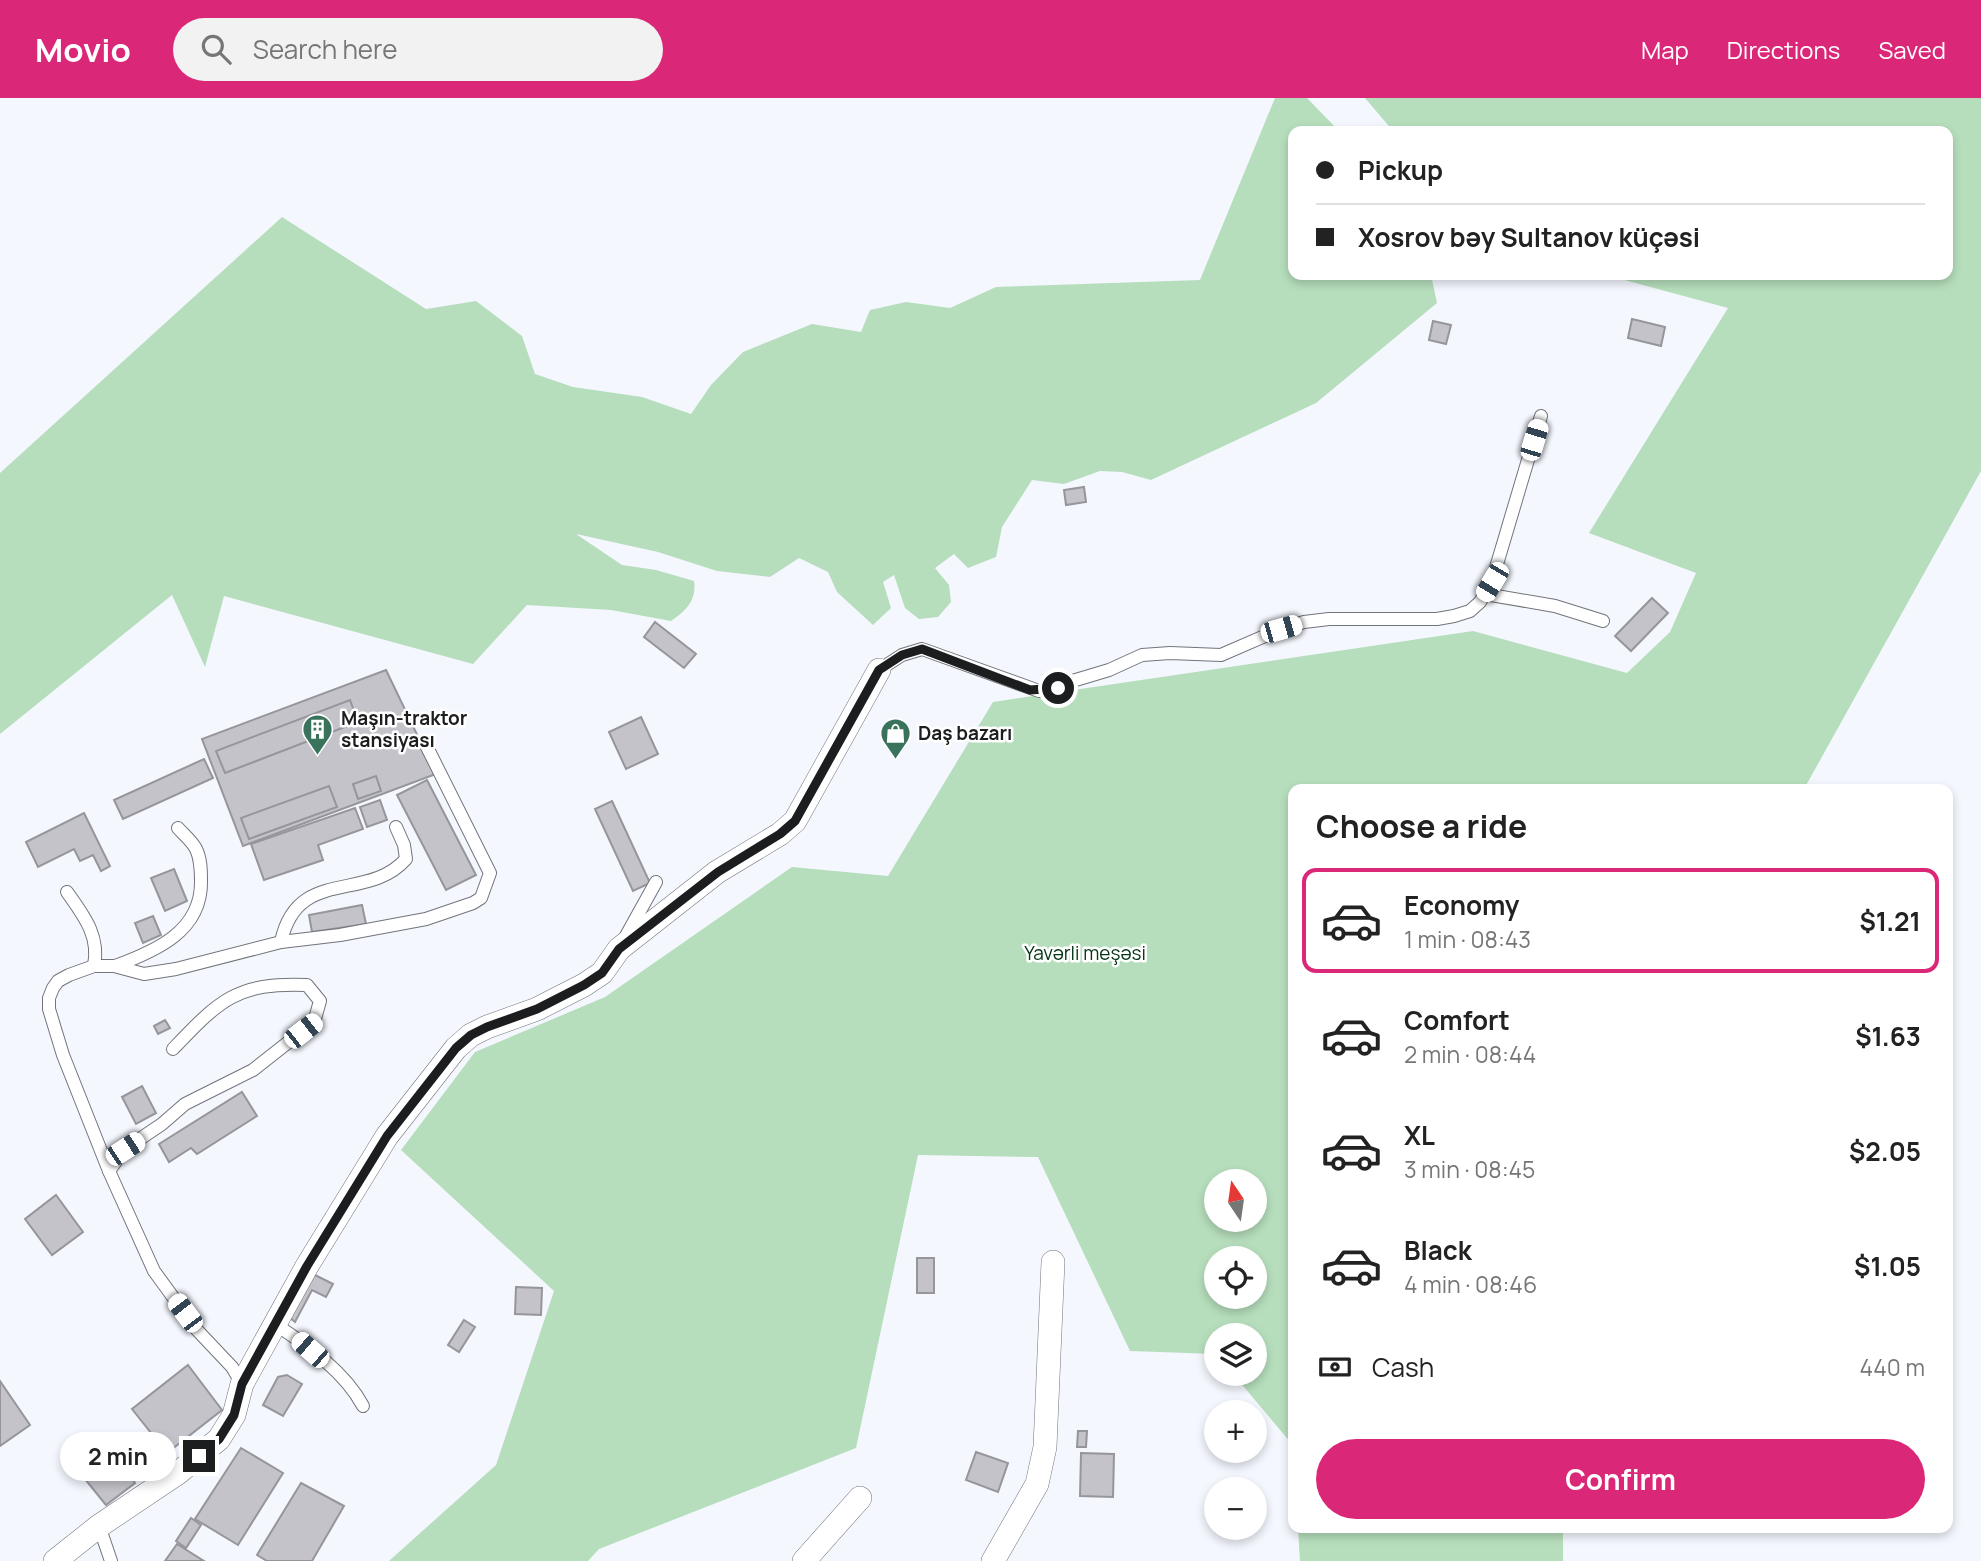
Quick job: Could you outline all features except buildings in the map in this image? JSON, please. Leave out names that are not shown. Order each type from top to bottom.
[{"type":"street","points":[[55,1561],[99,1526],[178,1473],[219,1439],[234,1415],[242,1384],[307,1266],[387,1136],[442,1063],[471,1035],[537,1009],[602,973],[619,949],[718,872],[780,834],[795,821],[879,670]]},
{"type":"street","points":[[993,1561],[1037,1484],[1045,1447],[1053,1262]]},
{"type":"street","points":[[804,1561],[860,1498]]},
{"type":"lane","points":[[879,670],[902,655],[922,649],[1039,691],[1109,670],[1142,655],[1221,655],[1304,622],[1364,618],[1437,619],[1470,611],[1492,582],[1541,416]]},
{"type":"lane","points":[[1485,594],[1555,606],[1602,621]]},
{"type":"lane","points":[[242,1384],[232,1367],[198,1330],[155,1271],[108,1171],[63,1055],[49,998],[58,981],[94,966],[114,966],[144,974],[165,971],[281,942],[340,935],[426,919],[481,898],[490,873],[424,741]]},
{"type":"lane","points":[[281,942],[295,911],[309,896],[373,880],[401,865],[406,859],[397,827]]},
{"type":"lane","points":[[114,966],[173,939],[185,929],[194,916],[201,896],[201,866],[196,849],[178,828]]},
{"type":"lane","points":[[619,949],[656,882]]},
{"type":"lane","points":[[67,892],[94,935],[97,950],[94,966]]},
{"type":"lane","points":[[108,1171],[125,1149],[162,1124],[185,1104],[253,1070],[314,1022],[320,1001],[307,985],[260,986],[228,998],[203,1016],[173,1049]]},
{"type":"lane","points":[[275,1324],[351,1384],[363,1406]]},
{"type":"lane","points":[[99,1526],[111,1561]]},
{"type":"green space","points":[[1275,98],[1307,98],[1334,126],[1288,126],[1288,280],[1432,280],[1437,303],[1316,403],[1151,480],[1122,472],[1100,471],[1064,484],[1032,480],[1002,527],[996,557],[968,568],[954,554],[935,568],[949,585],[951,602],[938,617],[919,619],[905,608],[894,575],[883,582],[891,608],[873,625],[837,592],[828,572],[799,558],[770,577],[717,571],[658,552],[576,534],[622,565],[656,570],[694,581],[692,599],[671,621],[611,610],[527,605],[473,664],[224,596],[205,667],[172,595],[0,734],[0,473],[282,217],[426,309],[476,301],[522,336],[535,374],[573,387],[642,397],[691,414],[711,385],[743,352],[812,324],[861,332],[870,310],[906,302],[950,308],[996,287],[1200,280]]},
{"type":"green space","name":"Yavərli meşəsi","points":[[1365,98],[1981,98],[1981,471],[1807,784],[1288,784],[1288,1439],[1267,1414],[1267,1400],[1255,1400],[1243,1386],[1267,1386],[1267,1323],[1204,1323],[1204,1354],[1130,1351],[1038,1157],[918,1155],[856,1448],[599,1549],[588,1561],[389,1561],[496,1465],[554,1291],[401,1150],[475,1052],[605,997],[792,867],[888,876],[993,702],[1473,631],[1627,673],[1670,632],[1696,573],[1589,533],[1728,308],[1624,280],[1953,280],[1953,126],[1389,126]]},
{"type":"green space","points":[[1298,1533],[1563,1533],[1563,1561],[1300,1561]]},
{"type":"place","name":"Maşın-traktor stansiyası","points":[[318,756]]},
{"type":"place","name":"Daş bazarı","points":[[895,760]]},
{"type":"route","points":[[199,1456],[219,1439],[234,1415],[242,1384],[307,1266],[387,1136],[456,1048],[471,1035],[567,996],[602,973],[619,949],[718,872],[780,834],[795,821],[806,806],[879,670],[902,655],[922,649],[1030,690],[1058,688]]}]
